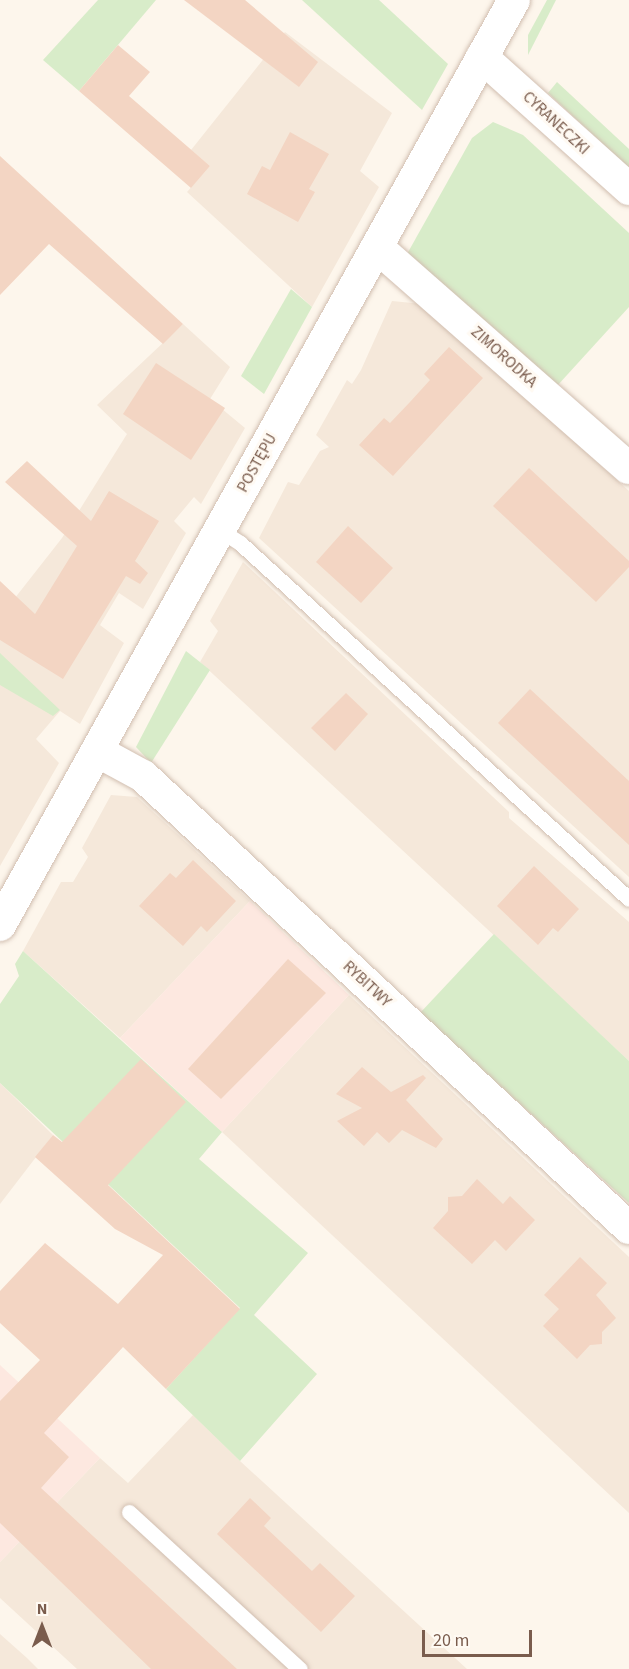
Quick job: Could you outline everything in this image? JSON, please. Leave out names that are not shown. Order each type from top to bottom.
[{"type":"street","name":"POSTĘPU","points":[[0,925],[514,0]]},
{"type":"street","name":"CYRANECZKI","points":[[482,57],[629,189]]},
{"type":"street","name":"ZIMORODKA","points":[[377,247],[629,468]]},
{"type":"street","name":"RYBITWY","points":[[97,751],[143,776],[629,1228]]},
{"type":"lane","points":[[220,530],[240,543],[629,899]]},
{"type":"lane","points":[[129,1512],[300,1669]]},
{"type":"shaded area","points":[[285,32],[392,113],[360,171],[379,187],[312,307],[187,192],[210,166],[191,150]]},
{"type":"shaded area","points":[[392,301],[422,304],[629,491],[629,877],[259,538],[288,482],[299,485],[320,451],[329,447],[316,435],[347,380],[352,384],[361,370]]},
{"type":"shaded area","points":[[183,324],[230,367],[210,399],[245,428],[201,504],[194,497],[174,521],[186,533],[143,609],[119,593],[100,625],[124,643],[80,724],[60,711],[36,739],[59,763],[0,866],[0,617],[62,538],[127,434],[97,405]]},
{"type":"shaded area","points":[[243,562],[509,812],[509,818],[629,922],[629,1061],[200,662],[218,631],[210,621]]},
{"type":"shaded area","points":[[111,795],[137,797],[250,901],[120,1038],[23,951],[61,882],[73,882],[88,857],[82,848]]},
{"type":"shaded area","points":[[250,901],[349,995],[222,1132],[120,1038]]},
{"type":"shaded area","points":[[349,995],[629,1257],[629,1513],[222,1132]]},
{"type":"shaded area","points":[[0,1083],[53,1135],[0,1204]]},
{"type":"shaded area","points":[[0,1365],[100,1458],[0,1562]]},
{"type":"shaded area","points":[[193,1415],[467,1669],[77,1669],[0,1598],[0,1562],[100,1458],[128,1483]]},
{"type":"shaded area","points":[[0,1634],[27,1658],[38,1669],[0,1669]]},
{"type":"green space","points":[[98,0],[156,0],[79,91],[43,60]]},
{"type":"green space","points":[[302,0],[379,0],[448,64],[422,110]]},
{"type":"green space","points":[[547,0],[556,0],[528,55],[528,35]]},
{"type":"green space","points":[[557,82],[629,149],[629,168],[548,93]]},
{"type":"green space","points":[[493,122],[523,135],[629,233],[629,307],[557,386],[407,254],[472,138]]},
{"type":"green space","points":[[291,289],[312,307],[264,394],[241,376]]},
{"type":"green space","points":[[186,651],[210,670],[151,763],[136,747]]},
{"type":"green space","points":[[0,653],[60,710],[53,716],[0,685]]},
{"type":"green space","points":[[494,934],[629,1061],[629,1203],[420,1013]]},
{"type":"green space","points":[[23,951],[222,1132],[199,1159],[308,1253],[254,1315],[317,1374],[240,1461],[166,1389],[240,1308],[0,1083],[0,1004],[19,976],[15,964]]},
{"type":"building","points":[[184,0],[245,0],[318,62],[299,87]]},
{"type":"building","points":[[118,45],[150,72],[129,96],[210,166],[191,188],[79,91]]},
{"type":"building","points":[[290,132],[329,154],[309,189],[315,192],[298,222],[247,194],[262,166],[270,170]]},
{"type":"building","points":[[0,156],[183,324],[163,344],[49,244],[0,295]]},
{"type":"building","points":[[449,347],[483,378],[393,476],[359,445],[384,418],[390,423],[410,402],[430,380],[424,374]]},
{"type":"building","points":[[156,363],[225,408],[191,460],[123,414]]},
{"type":"building","points":[[27,461],[91,521],[109,491],[159,521],[135,561],[148,573],[140,584],[126,576],[63,679],[0,640],[0,581],[35,614],[77,546],[5,482]]},
{"type":"building","points":[[529,468],[629,561],[629,567],[596,602],[493,506]]},
{"type":"building","points":[[348,526],[393,568],[361,603],[316,562]]},
{"type":"building","points":[[530,689],[629,781],[629,845],[498,723]]},
{"type":"building","points":[[346,693],[368,714],[335,751],[311,728]]},
{"type":"building","points":[[193,860],[236,901],[207,932],[201,926],[183,946],[139,906],[170,873],[176,878]]},
{"type":"building","points":[[534,866],[579,909],[558,932],[553,928],[538,945],[497,906]]},
{"type":"building","points":[[288,959],[326,993],[221,1099],[188,1069]]},
{"type":"building","points":[[141,1059],[186,1102],[108,1185],[240,1309],[166,1389],[123,1347],[44,1433],[69,1457],[41,1488],[237,1669],[151,1669],[0,1523],[0,1401],[40,1360],[0,1323],[0,1291],[45,1243],[118,1304],[163,1255],[115,1229],[35,1157],[53,1135],[62,1142]]},
{"type":"building","points":[[362,1067],[391,1092],[423,1075],[426,1078],[406,1100],[443,1139],[436,1148],[402,1130],[389,1143],[377,1132],[364,1146],[337,1121],[362,1108],[336,1094]]},
{"type":"building","points":[[477,1179],[503,1204],[510,1196],[535,1220],[506,1251],[495,1240],[472,1264],[433,1228],[448,1211],[448,1197],[462,1196]]},
{"type":"building","points":[[580,1257],[607,1283],[596,1295],[616,1318],[602,1332],[602,1344],[590,1345],[577,1359],[543,1326],[559,1309],[544,1295]]},
{"type":"building","points":[[250,1498],[271,1518],[264,1526],[312,1571],[320,1563],[355,1596],[321,1632],[217,1534]]}]
